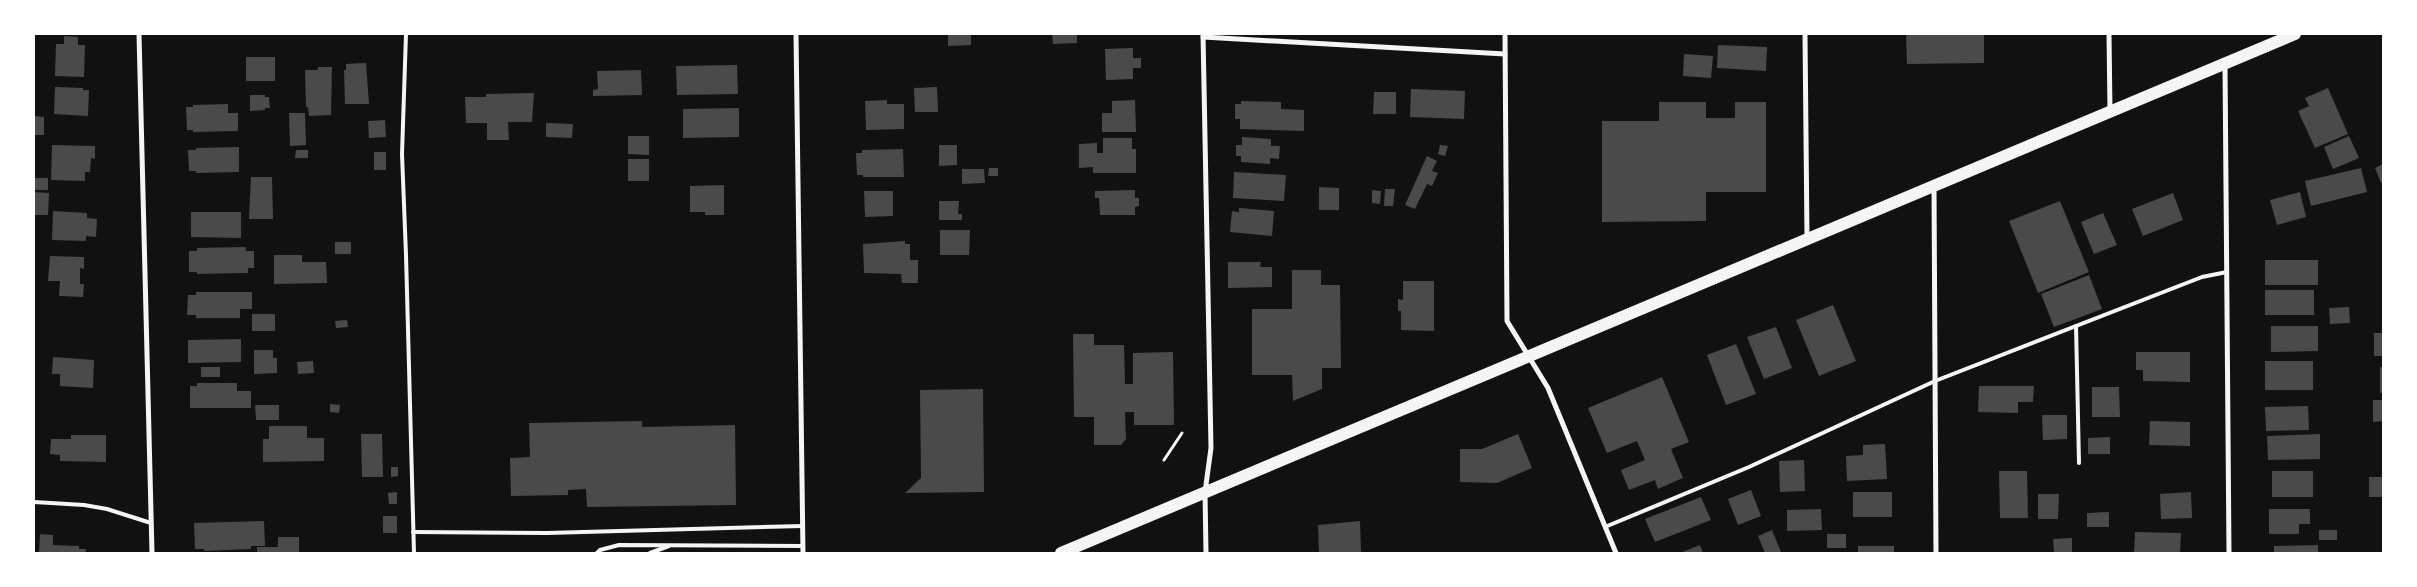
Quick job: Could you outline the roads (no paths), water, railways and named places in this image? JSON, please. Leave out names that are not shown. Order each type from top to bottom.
[{"type":"main road","points":[[1062,553],[1934,184],[2295,34]]},
{"type":"street","points":[[139,34],[152,553]]},
{"type":"street","points":[[796,34],[804,553]]},
{"type":"street","points":[[1505,34],[1507,321],[1548,388],[1616,553]]},
{"type":"street","points":[[1805,34],[1807,238]]},
{"type":"street","points":[[2109,34],[2110,111]]},
{"type":"street","points":[[1206,553],[1205,492],[1212,448],[1203,35],[1505,54]]},
{"type":"street","points":[[2225,62],[2229,553]]},
{"type":"street","points":[[1934,184],[1936,553]]},
{"type":"lane","points":[[406,34],[402,154],[407,265],[414,553]]},
{"type":"lane","points":[[1605,527],[1749,467],[1935,382],[2202,277],[2227,272]]},
{"type":"lane","points":[[2076,326],[2079,463]]},
{"type":"lane","points":[[34,502],[99,508],[151,523]]},
{"type":"lane","points":[[413,532],[547,533],[803,526]]},
{"type":"lane","points":[[597,553],[600,550],[620,545],[803,546]]},
{"type":"lane","points":[[650,553],[671,545]]}]
